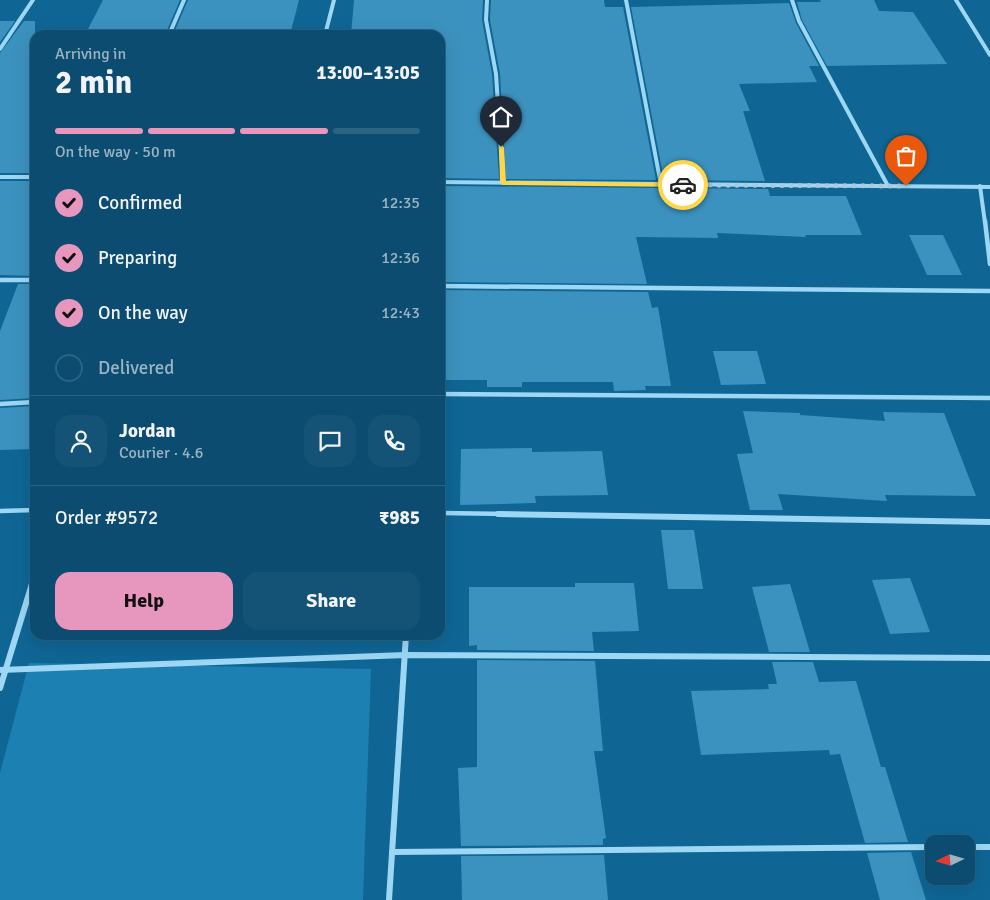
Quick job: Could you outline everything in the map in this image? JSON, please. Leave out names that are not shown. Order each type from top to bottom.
[{"type":"street","points":[[0,50],[33,0]]},
{"type":"street","points":[[171,30],[184,0]]},
{"type":"street","points":[[326,30],[334,0]]},
{"type":"street","points":[[487,0],[486,20],[496,74],[503,183]]},
{"type":"street","points":[[626,0],[662,184]]},
{"type":"street","points":[[792,0],[799,21],[888,186]]},
{"type":"street","points":[[956,0],[990,56]]},
{"type":"street","points":[[0,177],[30,177]]},
{"type":"street","points":[[445,182],[990,187]]},
{"type":"street","points":[[980,186],[990,264]]},
{"type":"street","points":[[0,280],[30,280]]},
{"type":"street","points":[[445,286],[990,292]]},
{"type":"street","points":[[445,394],[990,398]]},
{"type":"street","points":[[0,404],[30,402]]},
{"type":"street","points":[[0,511],[30,510]]},
{"type":"street","points":[[445,512],[990,522]]},
{"type":"street","points":[[0,688],[3,670],[30,589]]},
{"type":"street","points":[[389,900],[406,640]]},
{"type":"street","points":[[3,670],[406,655],[990,658]]},
{"type":"street","points":[[392,852],[925,847]]},
{"type":"street","points":[[975,847],[990,847]]},
{"type":"shaded area","points":[[29,663],[371,669],[363,900],[0,900],[0,773]]},
{"type":"building","points":[[103,0],[180,0],[167,30],[88,30]]},
{"type":"building","points":[[188,0],[299,0],[291,30],[175,30]]},
{"type":"building","points":[[354,0],[483,0],[482,20],[492,74],[499,179],[445,178],[445,30],[351,30]]},
{"type":"building","points":[[491,0],[604,0],[605,7],[623,7],[656,180],[506,179],[500,74],[490,20]]},
{"type":"building","points":[[820,0],[874,0],[879,11],[913,12],[947,64],[827,66],[802,20],[797,2],[821,2]]},
{"type":"building","points":[[789,3],[796,23],[819,66],[809,66],[817,82],[739,84],[750,111],[743,111],[765,181],[664,180],[631,7]]},
{"type":"building","points":[[0,21],[15,21],[0,42]]},
{"type":"building","points":[[24,21],[35,21],[35,30],[30,30],[30,173],[0,173],[0,53]]},
{"type":"building","points":[[0,181],[30,181],[30,276],[0,275]]},
{"type":"building","points":[[445,186],[768,189],[770,196],[846,196],[862,235],[805,235],[806,237],[717,233],[718,238],[636,237],[647,284],[445,282]]},
{"type":"building","points":[[909,235],[943,235],[962,275],[927,275]]},
{"type":"building","points":[[18,284],[30,284],[30,398],[0,400],[0,331]]},
{"type":"building","points":[[445,290],[648,292],[652,308],[658,307],[671,386],[645,386],[646,390],[614,391],[613,382],[522,382],[522,387],[487,387],[487,380],[445,380]]},
{"type":"building","points":[[713,351],[757,351],[766,384],[721,385]]},
{"type":"building","points":[[30,406],[30,449],[0,450],[0,408]]},
{"type":"building","points":[[743,411],[800,413],[800,415],[885,421],[883,412],[944,413],[976,496],[885,495],[887,501],[778,494],[783,510],[750,510],[737,454],[753,453]]},
{"type":"building","points":[[532,448],[532,452],[602,451],[608,495],[535,496],[536,503],[460,505],[461,449]]},
{"type":"building","points":[[661,530],[694,530],[703,589],[668,589]]},
{"type":"building","points":[[910,578],[930,632],[890,634],[872,580]]},
{"type":"building","points":[[575,583],[634,583],[639,631],[592,632],[594,651],[477,650],[477,645],[469,646],[469,587],[575,587]]},
{"type":"building","points":[[790,584],[810,652],[769,652],[752,587]]},
{"type":"building","points":[[477,660],[595,661],[603,751],[594,751],[606,838],[603,839],[603,845],[461,846],[458,768],[477,767]]},
{"type":"building","points":[[772,662],[813,662],[819,682],[856,681],[881,767],[885,767],[908,842],[865,843],[840,754],[830,755],[829,750],[701,755],[691,691],[769,689],[768,684],[777,684]]},
{"type":"building","points":[[911,852],[926,900],[880,900],[867,853]]},
{"type":"building","points":[[604,855],[608,900],[462,900],[461,856]]},
{"type":"way so far","points":[[683,185],[906,186]]},
{"type":"route","points":[[501,147],[503,183],[683,185]]}]
